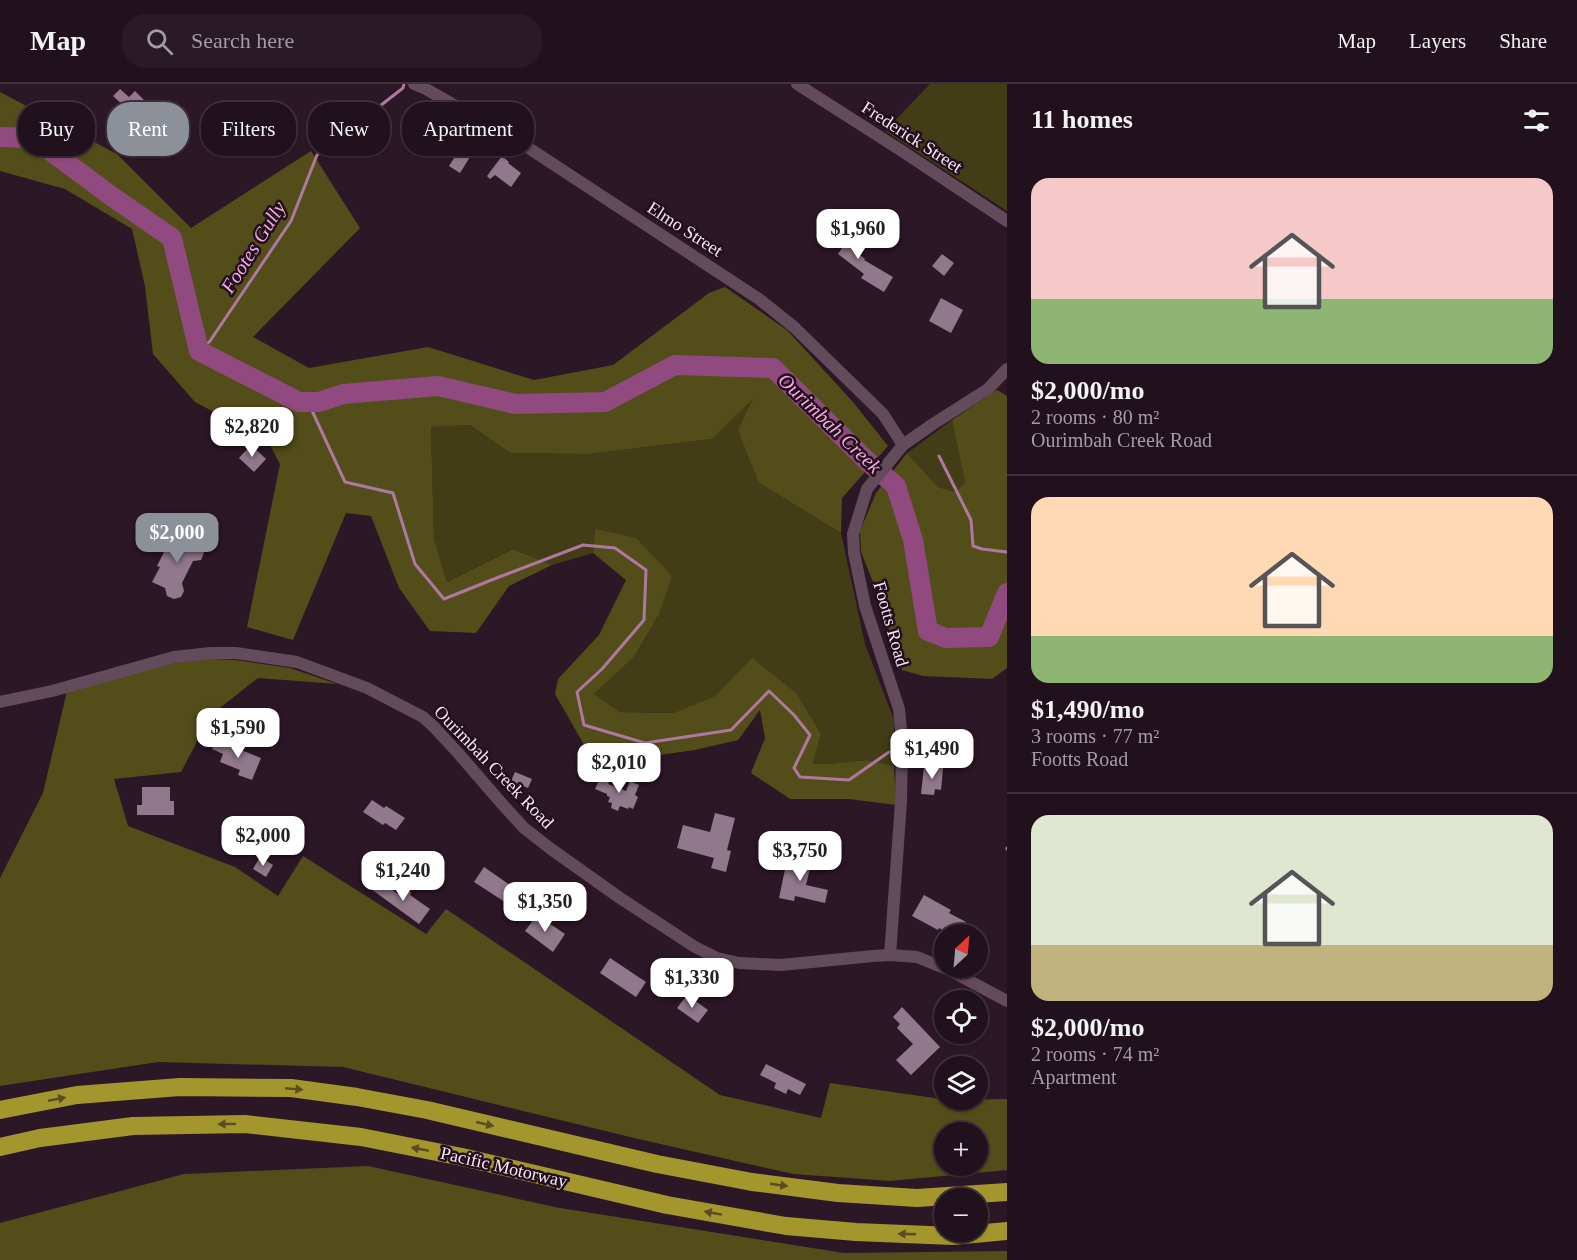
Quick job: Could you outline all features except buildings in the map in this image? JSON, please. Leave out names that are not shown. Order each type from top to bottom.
[{"type":"highway","name":"Pacific Motorway","points":[[0,1110],[78,1095],[180,1087],[291,1088],[427,1110],[657,1164],[752,1182],[838,1193],[917,1198],[1007,1192]]},
{"type":"highway","name":"Pacific Motorway","points":[[0,1147],[40,1138],[133,1126],[245,1124],[361,1137],[462,1157],[667,1205],[786,1226],[855,1232],[953,1236],[1007,1231]]},
{"type":"street","name":"Elmo Street","points":[[414,84],[524,145],[759,299],[794,327],[883,414],[899,450]]},
{"type":"street","name":"Frederick Street","points":[[797,84],[1007,221]]},
{"type":"street","name":"Footts Road","points":[[890,956],[901,802],[902,741],[899,709],[865,606],[854,553],[853,534],[867,489],[899,450],[933,424],[988,389],[1007,369]]},
{"type":"street","name":"Ourimbah Creek Road","points":[[0,702],[52,691],[174,657],[236,653],[297,662],[361,685],[423,717],[435,727],[524,828],[620,898],[695,947],[717,958],[739,963],[781,965],[890,956],[917,957],[949,970],[1007,1001]]},
{"type":"shaded area","points":[[930,84],[1007,84],[1007,211],[885,131]]},
{"type":"shaded area","points":[[0,92],[19,102],[18,156],[95,156],[95,142],[107,149],[107,156],[119,156],[191,228],[308,153],[308,156],[314,156],[360,228],[253,337],[309,368],[428,347],[534,380],[613,365],[709,293],[725,287],[787,330],[853,402],[888,446],[842,498],[841,533],[759,483],[738,430],[753,399],[712,439],[588,454],[510,453],[470,425],[431,427],[434,539],[447,582],[513,549],[552,565],[509,586],[476,633],[430,631],[399,588],[371,516],[346,513],[293,640],[247,627],[280,464],[267,440],[195,402],[153,354],[145,286],[132,229],[65,189],[0,171]]},
{"type":"shaded area","points":[[997,390],[1007,396],[1007,668],[992,679],[923,676],[902,670],[877,592],[861,552],[860,531],[876,493],[907,453],[938,487],[955,492],[965,483],[952,420]]},
{"type":"shaded area","points":[[754,397],[759,483],[841,533],[865,644],[894,720],[894,766],[867,760],[812,764],[752,659],[715,696],[673,713],[620,712],[594,694],[634,657],[658,616],[595,529],[593,553],[552,565],[513,549],[447,582],[434,539],[431,427],[470,425],[510,453],[588,454],[712,439]]},
{"type":"shaded area","points":[[952,420],[965,483],[955,492],[938,487],[907,453]]},
{"type":"shaded area","points":[[595,529],[636,538],[672,576],[658,616],[634,657],[594,694],[620,712],[673,713],[715,696],[752,658],[796,693],[821,734],[812,764],[867,760],[894,766],[896,805],[849,799],[790,799],[751,773],[765,738],[760,710],[738,740],[695,750],[624,760],[587,750],[555,694],[558,679],[599,635],[626,580],[593,553]]},
{"type":"shaded area","points":[[192,658],[235,660],[290,668],[337,684],[258,678],[211,715],[181,772],[114,779],[128,826],[235,867],[278,896],[303,856],[426,934],[446,909],[720,1095],[821,1118],[830,1083],[934,1098],[934,1110],[988,1110],[988,1099],[1007,1099],[1007,1170],[988,1172],[988,1122],[934,1122],[934,1176],[943,1176],[890,1181],[793,1174],[343,1067],[158,1062],[0,1086],[0,878],[43,793],[67,691]]},
{"type":"shaded area","points":[[368,1166],[560,1208],[844,1253],[1007,1251],[1007,1260],[0,1260],[0,1223],[184,1174]]},
{"type":"waterway","name":"Footes Gully","points":[[199,351],[210,341],[291,221],[317,155],[403,88],[404,84]]},
{"type":"waterway","name":"Ourimbah Creek","points":[[0,137],[33,138],[172,238],[199,351],[299,402],[319,402],[343,394],[438,386],[515,404],[605,402],[675,365],[773,368],[866,460],[896,486],[913,540],[928,631],[946,638],[989,637],[1007,593]]},
{"type":"waterway","points":[[308,402],[345,482],[393,493],[415,564],[444,599],[583,545],[615,548],[646,570],[644,620],[602,669],[577,692],[584,725],[645,743],[731,730],[769,691],[794,715],[810,735],[794,768],[800,777],[849,780],[889,752]]},
{"type":"waterway","points":[[939,456],[971,520],[973,546],[1007,552]]}]
